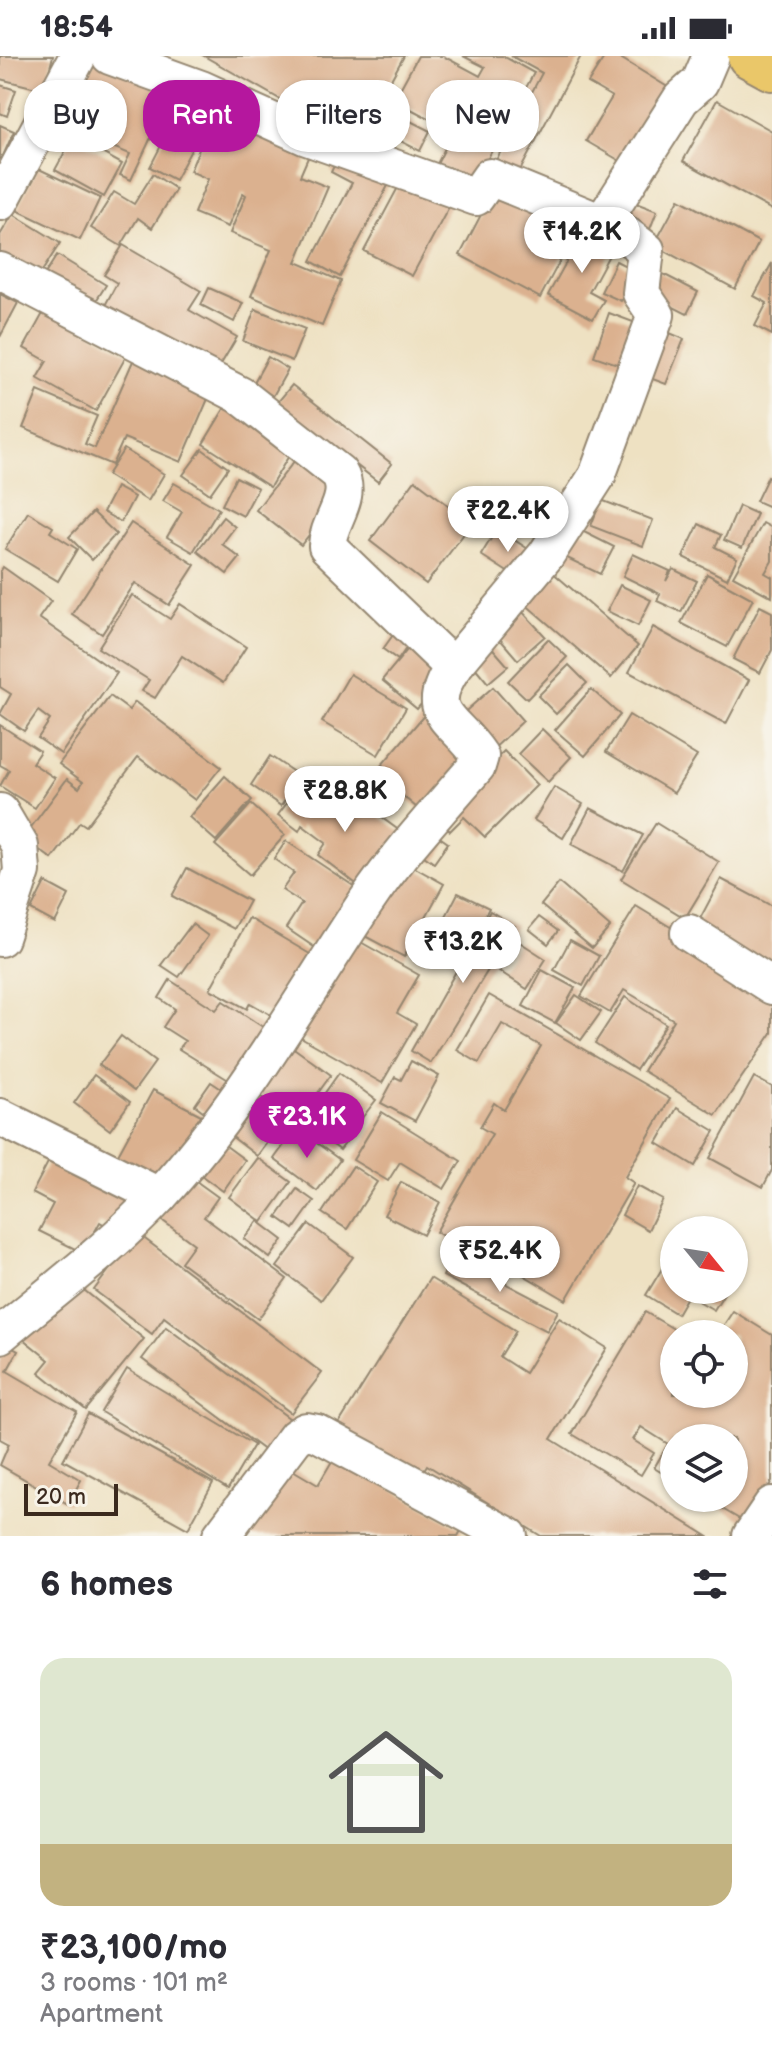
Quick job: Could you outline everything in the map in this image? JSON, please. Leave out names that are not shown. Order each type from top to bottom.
[{"type":"main road","points":[[750,56],[772,68]]},
{"type":"street","points":[[0,202],[78,56]]},
{"type":"street","points":[[110,56],[201,89],[307,137],[476,197],[490,177],[602,223],[681,99],[700,82],[711,56]]},
{"type":"street","points":[[0,1335],[82,1267],[159,1196],[197,1151],[301,1007],[367,901],[477,766],[480,756],[439,708],[438,694],[453,667],[546,555],[597,476],[656,315],[641,293],[646,250],[605,219]]},
{"type":"street","points":[[0,271],[240,395],[339,473],[346,484],[346,493],[328,532],[327,546],[453,667]]},
{"type":"street","points":[[0,812],[20,846],[22,871],[0,938]]},
{"type":"street","points":[[689,933],[772,986]]},
{"type":"street","points":[[0,1117],[159,1196]]},
{"type":"street","points":[[221,1536],[296,1437],[306,1431],[317,1433],[509,1536]]},
{"type":"street","points":[[751,1536],[772,1505]]},
{"type":"building","points":[[0,56],[53,56],[47,80],[24,80],[24,85],[0,79]]},
{"type":"building","points":[[204,56],[404,56],[391,80],[276,80],[276,97],[260,88],[260,80],[246,80]]},
{"type":"building","points":[[418,56],[443,56],[480,76],[485,67],[463,56],[503,56],[534,73],[530,80],[426,80],[426,117],[410,108],[410,80],[405,80]]},
{"type":"building","points":[[511,56],[581,56],[539,135],[538,80],[542,73]]},
{"type":"building","points":[[605,56],[617,56],[679,94],[634,169],[586,141],[612,97],[588,83]]},
{"type":"building","points":[[96,59],[143,82],[144,152],[131,180],[120,175],[130,154],[125,152],[127,80],[86,80]]},
{"type":"building","points":[[0,85],[16,90],[7,116],[0,113]]},
{"type":"building","points":[[717,100],[772,131],[772,210],[683,161]]},
{"type":"building","points":[[410,121],[426,129],[426,139],[420,151],[410,146]]},
{"type":"building","points":[[260,124],[276,131],[276,152],[310,152],[300,176],[328,187],[296,262],[341,281],[322,326],[251,296],[271,250],[230,233],[246,195],[243,193],[228,227],[194,213],[208,179],[190,171],[198,152],[260,152]]},
{"type":"building","points":[[0,125],[14,131],[0,163]]},
{"type":"building","points":[[65,152],[100,152],[122,164],[104,197],[55,170]]},
{"type":"building","points":[[158,152],[190,152],[175,180],[150,167]]},
{"type":"building","points":[[343,152],[392,178],[340,277],[311,261],[352,183],[331,172]]},
{"type":"building","points":[[443,152],[491,152],[474,184],[437,164]]},
{"type":"building","points":[[500,152],[530,152],[515,180],[492,168]]},
{"type":"building","points":[[37,168],[100,198],[80,240],[17,210]]},
{"type":"building","points":[[153,174],[176,189],[152,228],[138,218],[121,246],[91,228],[114,192],[134,204]]},
{"type":"building","points":[[403,178],[451,203],[412,276],[364,251]]},
{"type":"building","points":[[497,184],[578,227],[540,298],[460,255]]},
{"type":"building","points":[[679,199],[759,242],[735,289],[654,245]]},
{"type":"building","points":[[633,202],[657,211],[648,234],[624,225]]},
{"type":"building","points":[[13,214],[60,243],[34,284],[0,262],[0,235]]},
{"type":"building","points":[[584,230],[614,246],[589,292],[604,300],[593,319],[548,295]]},
{"type":"building","points":[[123,245],[201,291],[189,310],[237,337],[214,376],[102,311],[117,283],[104,275]]},
{"type":"building","points":[[57,255],[106,285],[89,312],[40,282]]},
{"type":"building","points":[[616,261],[636,271],[621,301],[601,292]]},
{"type":"building","points":[[772,263],[772,335],[755,326],[767,303],[754,296]]},
{"type":"building","points":[[659,272],[698,292],[687,314],[648,294]]},
{"type":"building","points":[[209,288],[243,303],[234,322],[201,305]]},
{"type":"building","points":[[0,294],[18,303],[0,337]]},
{"type":"building","points":[[46,308],[128,353],[96,411],[37,378],[47,361],[24,348]]},
{"type":"building","points":[[255,309],[305,329],[292,361],[243,341]]},
{"type":"building","points":[[609,313],[644,326],[629,368],[594,356]]},
{"type":"building","points":[[658,328],[684,339],[666,384],[639,374]]},
{"type":"building","points":[[136,354],[213,387],[181,462],[124,438],[112,465],[23,428],[38,391],[97,416],[85,444],[95,448]]},
{"type":"building","points":[[268,357],[288,369],[273,396],[253,384]]},
{"type":"building","points":[[292,385],[392,464],[378,482],[277,403]]},
{"type":"building","points":[[229,401],[296,444],[270,487],[203,444]]},
{"type":"building","points":[[124,449],[164,474],[148,501],[107,475]]},
{"type":"building","points":[[202,449],[228,468],[210,494],[183,475]]},
{"type":"building","points":[[299,455],[339,486],[326,513],[301,545],[256,510]]},
{"type":"building","points":[[768,476],[772,478],[772,508],[756,501]]},
{"type":"building","points":[[236,477],[258,488],[243,516],[222,505]]},
{"type":"building","points":[[415,480],[472,523],[426,584],[370,541]]},
{"type":"building","points":[[174,483],[219,509],[193,552],[167,537],[182,512],[163,501]]},
{"type":"building","points":[[116,487],[134,497],[121,522],[103,512]]},
{"type":"building","points":[[601,500],[653,520],[643,546],[591,526]]},
{"type":"building","points":[[739,506],[757,514],[742,548],[724,540]]},
{"type":"building","points":[[28,512],[53,527],[50,532],[77,549],[58,581],[5,549]]},
{"type":"building","points":[[93,512],[116,534],[92,560],[69,537]]},
{"type":"building","points":[[223,517],[235,527],[222,544],[240,558],[227,574],[197,551]]},
{"type":"building","points":[[131,523],[195,565],[169,605],[135,583],[102,634],[72,614]]},
{"type":"building","points":[[763,523],[772,528],[772,561],[765,573],[772,577],[772,597],[733,576]]},
{"type":"building","points":[[699,524],[721,535],[715,547],[737,558],[727,579],[683,557]]},
{"type":"building","points":[[497,529],[536,554],[520,580],[481,555]]},
{"type":"building","points":[[578,529],[614,547],[600,574],[565,557]]},
{"type":"building","points":[[633,554],[670,571],[666,581],[673,569],[697,581],[681,612],[657,601],[660,594],[623,576]]},
{"type":"building","points":[[3,567],[51,601],[39,618],[117,673],[61,754],[38,738],[50,720],[38,711],[24,731],[0,714],[11,694],[0,687],[0,572]]},
{"type":"building","points":[[551,571],[638,646],[611,678],[524,603]]},
{"type":"building","points":[[707,574],[753,599],[727,647],[681,623]]},
{"type":"building","points":[[620,585],[651,600],[638,626],[607,611]]},
{"type":"building","points":[[132,595],[170,619],[180,604],[246,647],[223,683],[182,656],[155,698],[142,691],[149,680],[98,648]]},
{"type":"building","points":[[760,606],[772,612],[772,650],[760,673],[733,659]]},
{"type":"building","points":[[519,608],[545,636],[518,660],[493,631]]},
{"type":"building","points":[[653,627],[749,680],[726,724],[629,672]]},
{"type":"building","points":[[398,628],[413,638],[398,660],[383,649]]},
{"type":"building","points":[[548,639],[567,657],[527,699],[508,681]]},
{"type":"building","points":[[488,643],[508,666],[488,683],[469,660]]},
{"type":"building","points":[[412,644],[448,672],[417,709],[382,680]]},
{"type":"building","points":[[569,665],[587,683],[556,714],[538,696]]},
{"type":"building","points":[[350,674],[406,708],[378,755],[322,722]]},
{"type":"building","points":[[493,687],[523,721],[490,752],[459,717]]},
{"type":"building","points":[[591,689],[620,715],[585,756],[555,730]]},
{"type":"building","points":[[110,696],[129,710],[135,702],[221,767],[195,800],[138,757],[86,826],[80,822],[52,859],[23,838],[67,779],[79,788],[83,782],[59,764]]},
{"type":"building","points":[[426,713],[476,755],[428,817],[375,773]]},
{"type":"building","points":[[629,715],[697,756],[674,793],[606,752]]},
{"type":"building","points":[[0,725],[40,751],[32,763],[55,778],[35,808],[0,786],[9,770],[0,765]]},
{"type":"building","points":[[542,729],[571,757],[548,782],[518,754]]},
{"type":"building","points":[[504,751],[537,785],[485,837],[464,817],[450,831],[437,818]]},
{"type":"building","points":[[270,756],[301,777],[281,806],[251,785]]},
{"type":"building","points":[[225,776],[252,800],[216,841],[189,817]]},
{"type":"building","points":[[305,779],[347,811],[356,799],[408,837],[367,892],[318,855],[326,843],[302,825],[299,831],[278,815]]},
{"type":"building","points":[[554,787],[583,804],[563,838],[534,820]]},
{"type":"building","points":[[251,804],[285,835],[250,875],[215,845]]},
{"type":"building","points":[[590,808],[643,835],[623,871],[571,844]]},
{"type":"building","points":[[656,823],[719,862],[685,918],[621,879]]},
{"type":"building","points":[[431,831],[448,843],[434,863],[417,851]]},
{"type":"building","points":[[286,841],[367,895],[326,955],[286,928],[302,903],[282,890],[294,873],[274,859]]},
{"type":"building","points":[[401,860],[444,884],[404,957],[361,934]]},
{"type":"building","points":[[187,868],[249,901],[234,929],[172,896]]},
{"type":"building","points":[[721,879],[772,906],[772,973],[694,930]]},
{"type":"building","points":[[45,882],[69,895],[55,923],[31,910]]},
{"type":"building","points":[[559,883],[610,927],[592,948],[541,905]]},
{"type":"building","points":[[458,893],[489,908],[474,936],[444,920]]},
{"type":"building","points":[[636,906],[772,989],[772,1033],[716,1115],[643,1071],[674,1020],[624,990],[610,1013],[581,996]]},
{"type":"building","points":[[490,911],[515,926],[431,1063],[411,1051]]},
{"type":"building","points":[[539,917],[558,931],[548,944],[529,929]]},
{"type":"building","points":[[249,918],[320,960],[285,1023],[250,1003],[247,1009],[210,989]]},
{"type":"building","points":[[192,924],[208,936],[179,977],[161,965]]},
{"type":"building","points":[[430,924],[459,937],[450,957],[421,944]]},
{"type":"building","points":[[350,936],[419,975],[397,1013],[416,1024],[382,1083],[292,1032]]},
{"type":"building","points":[[570,940],[599,956],[583,986],[554,970]]},
{"type":"building","points":[[518,941],[546,959],[527,989],[499,971]]},
{"type":"building","points":[[542,970],[575,988],[555,1023],[523,1006]]},
{"type":"building","points":[[170,980],[216,1010],[223,1001],[272,1033],[238,1086],[179,1049],[185,1041],[163,1027],[175,1009],[159,998]]},
{"type":"building","points":[[489,995],[670,1099],[625,1177],[634,1183],[566,1300],[481,1250],[477,1256],[436,1232],[492,1134],[480,1127],[494,1103],[504,1110],[541,1046],[502,1024],[479,1063],[457,1050]]},
{"type":"building","points":[[576,995],[601,1012],[581,1040],[556,1023]]},
{"type":"building","points":[[625,997],[666,1024],[636,1070],[595,1043]]},
{"type":"building","points":[[121,1036],[155,1062],[134,1091],[99,1065]]},
{"type":"building","points":[[291,1046],[331,1075],[296,1123],[256,1093]]},
{"type":"building","points":[[411,1061],[439,1076],[415,1121],[381,1103],[395,1077],[401,1080]]},
{"type":"building","points":[[339,1073],[376,1100],[358,1123],[322,1097]]},
{"type":"building","points":[[94,1075],[130,1102],[110,1130],[74,1103]]},
{"type":"building","points":[[754,1077],[772,1087],[772,1170],[763,1187],[710,1158]]},
{"type":"building","points":[[211,1082],[232,1096],[215,1120],[195,1105]]},
{"type":"building","points":[[153,1090],[203,1116],[166,1185],[116,1158]]},
{"type":"building","points":[[246,1105],[277,1129],[257,1156],[226,1132]]},
{"type":"building","points":[[677,1108],[715,1131],[695,1166],[657,1143]]},
{"type":"building","points":[[326,1109],[355,1130],[340,1150],[311,1129]]},
{"type":"building","points":[[382,1112],[461,1161],[444,1189],[400,1162],[388,1181],[353,1160]]},
{"type":"building","points":[[296,1128],[340,1160],[317,1191],[274,1159]]},
{"type":"building","points":[[218,1140],[245,1160],[223,1191],[195,1171]]},
{"type":"building","points":[[55,1149],[137,1191],[116,1231],[100,1222],[83,1253],[39,1231],[53,1204],[32,1193]]},
{"type":"building","points":[[258,1158],[291,1182],[262,1222],[229,1197]]},
{"type":"building","points":[[353,1166],[377,1182],[347,1229],[322,1213]]},
{"type":"building","points":[[189,1176],[218,1197],[204,1217],[287,1279],[258,1319],[181,1262],[194,1244],[159,1218]]},
{"type":"building","points":[[401,1182],[440,1202],[423,1235],[384,1215]]},
{"type":"building","points":[[637,1186],[663,1200],[648,1230],[622,1215]]},
{"type":"building","points":[[297,1189],[314,1201],[294,1229],[277,1217]]},
{"type":"building","points":[[258,1221],[283,1240],[270,1258],[244,1239]]},
{"type":"building","points":[[309,1224],[353,1257],[321,1300],[277,1267]]},
{"type":"building","points":[[137,1233],[322,1373],[291,1413],[164,1317],[152,1334],[94,1290]]},
{"type":"building","points":[[453,1256],[558,1311],[547,1331],[443,1276]]},
{"type":"building","points":[[660,1272],[660,1304],[646,1295]]},
{"type":"building","points":[[430,1278],[516,1331],[500,1357],[525,1373],[559,1318],[607,1348],[551,1439],[660,1507],[660,1512],[668,1512],[707,1536],[541,1536],[427,1465],[420,1476],[338,1425]]},
{"type":"building","points":[[79,1286],[144,1339],[86,1410],[39,1372],[49,1360],[22,1338],[47,1308],[55,1315]]},
{"type":"building","points":[[661,1304],[683,1304],[677,1314]]},
{"type":"building","points":[[704,1304],[718,1304],[714,1310]]},
{"type":"building","points":[[733,1311],[748,1320],[727,1320]]},
{"type":"building","points":[[645,1312],[660,1321],[660,1408],[748,1408],[748,1320],[772,1335],[772,1481],[746,1523],[728,1512],[748,1512],[748,1424],[660,1424],[660,1439],[641,1427],[633,1440],[654,1453],[641,1475],[572,1434]]},
{"type":"building","points":[[166,1327],[297,1424],[273,1457],[142,1359]]},
{"type":"building","points":[[0,1341],[18,1351],[7,1371],[77,1412],[49,1461],[81,1480],[68,1504],[0,1465],[9,1444],[0,1439]]},
{"type":"building","points":[[127,1369],[254,1445],[228,1489],[101,1412]]},
{"type":"building","points":[[88,1414],[213,1483],[188,1529],[63,1460]]},
{"type":"building","points":[[335,1456],[462,1529],[458,1536],[245,1536],[286,1466],[318,1485]]},
{"type":"building","points":[[660,1458],[660,1472],[654,1468]]}]
